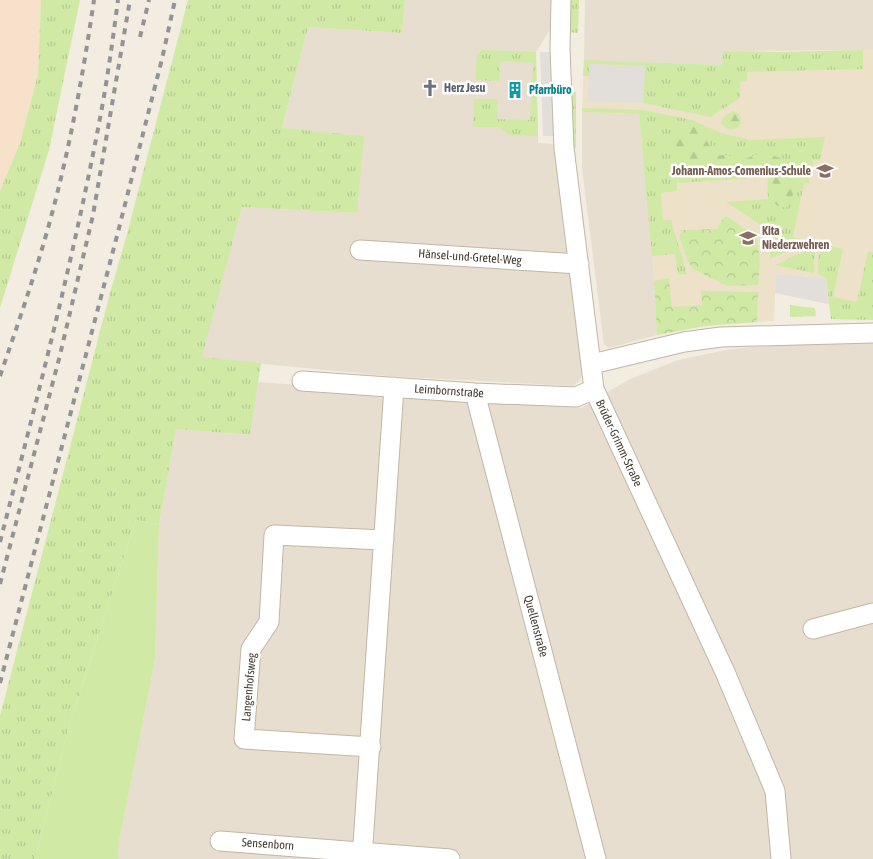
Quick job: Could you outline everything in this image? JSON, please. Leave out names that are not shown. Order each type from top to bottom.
[{"type":"street","name":"Brüder-Grimm-Straße","points":[[561,0],[560,48],[564,148],[594,389],[725,672],[775,791],[781,859]]},
{"type":"street","name":"Hänsel-und-Gretel-Weg","points":[[360,250],[579,264]]},
{"type":"street","points":[[592,364],[684,342],[721,337],[873,333]]},
{"type":"street","name":"Leimbornstraße","points":[[302,381],[475,393],[576,396],[594,389]]},
{"type":"street","points":[[362,855],[371,747],[394,387]]},
{"type":"street","name":"Quellenstraße","points":[[475,393],[596,859]]},
{"type":"street","name":"Langenhofsweg","points":[[371,747],[244,739],[251,649],[269,622],[274,535],[384,540]]},
{"type":"street","points":[[813,629],[873,613]]},
{"type":"street","name":"Sensenborn","points":[[229,847],[450,859]]},
{"type":"shaded area","points":[[0,0],[41,0],[38,74],[20,143],[0,191]]},
{"type":"shaded area","points":[[405,0],[551,0],[550,30],[536,52],[538,143],[554,144],[566,249],[584,371],[580,380],[573,386],[388,376],[201,358],[242,207],[356,213],[315,133],[282,129],[308,27],[402,33]]},
{"type":"shaded area","points":[[585,0],[873,0],[873,50],[723,51],[722,65],[584,60]]},
{"type":"shaded area","points":[[873,50],[873,320],[828,304],[826,278],[776,274],[774,321],[704,326],[657,335],[652,246],[639,114],[582,112],[584,60],[722,65],[723,51]]},
{"type":"shaded area","points":[[540,52],[552,52],[556,136],[543,136]]},
{"type":"shaded area","points":[[590,64],[645,66],[643,103],[587,101]]},
{"type":"shaded area","points":[[582,112],[639,114],[652,246],[657,335],[609,348],[604,344],[582,168]]},
{"type":"shaded area","points":[[776,274],[826,278],[828,304],[775,293]]},
{"type":"shaded area","points":[[873,343],[873,859],[118,859],[119,842],[155,660],[159,525],[176,429],[249,435],[257,382],[581,408],[628,380],[678,360],[731,349],[787,344]]},
{"type":"green space","points":[[41,0],[80,0],[49,150],[0,308],[0,191],[20,143],[38,74]]},
{"type":"green space","points":[[188,0],[405,0],[402,33],[308,27],[282,128],[364,136],[357,213],[242,207],[202,357],[261,363],[250,435],[176,429],[159,525],[136,520],[70,723],[35,859],[0,859],[0,716]]},
{"type":"green space","points":[[569,0],[579,0],[578,33],[569,32]]},
{"type":"green space","points":[[482,50],[536,52],[538,136],[509,135],[499,127],[473,127],[474,99],[498,99],[497,119],[530,120],[533,63],[500,61],[499,81],[475,80],[477,55]]},
{"type":"green space","points":[[863,50],[863,69],[747,72],[747,81],[740,82],[740,98],[710,117],[643,103],[645,67],[590,64],[589,76],[583,76],[584,60],[722,65],[723,51]]},
{"type":"green space","points":[[567,91],[576,92],[576,148],[573,147]]},
{"type":"green space","points":[[582,108],[643,110],[692,120],[721,133],[751,140],[825,137],[820,161],[813,160],[809,183],[804,183],[793,237],[811,241],[770,259],[768,230],[726,202],[768,199],[767,177],[677,183],[677,191],[661,193],[663,220],[671,220],[687,274],[678,275],[675,254],[652,256],[639,114],[582,112]]},
{"type":"green space","points":[[733,111],[739,114],[741,118],[740,123],[738,128],[729,130],[721,124],[722,119]]},
{"type":"green space","points":[[677,123],[696,126],[701,129],[712,156],[726,155],[745,159],[761,153],[789,160],[797,165],[796,187],[786,208],[778,206],[769,199],[772,184],[768,176],[759,168],[746,172],[734,166],[714,171],[694,169],[684,171],[677,168],[673,162],[679,152],[674,141],[672,128]]},
{"type":"green space","points":[[727,216],[757,238],[760,261],[758,285],[727,286],[693,269],[688,261],[679,237],[682,230],[717,229],[724,217]]},
{"type":"green space","points":[[823,244],[843,249],[833,297],[857,302],[868,251],[873,252],[873,320],[831,319],[826,278],[818,274],[818,259]]},
{"type":"green space","points":[[815,246],[814,273],[775,265]]},
{"type":"green space","points":[[669,278],[672,307],[702,305],[701,291],[758,292],[757,322],[704,326],[657,335],[654,281]]},
{"type":"green space","points":[[790,305],[813,308],[815,309],[816,316],[790,317]]},
{"type":"green space","points":[[136,520],[159,525],[155,660],[119,842],[118,859],[35,859],[70,723]]},
{"type":"railway","points":[[0,376],[36,268],[55,202],[77,102],[94,0]]},
{"type":"railway","points":[[0,542],[79,221],[104,99],[118,0]]},
{"type":"railway","points":[[0,584],[60,355],[93,215],[130,0]]},
{"type":"railway","points":[[140,37],[149,0]]},
{"type":"railway","points":[[0,683],[118,232],[175,0]]},
{"type":"place","name":"Herz Jesu","points":[[430,88]]},
{"type":"place","name":"Pfarrbüro","points":[[515,90]]},
{"type":"place","name":"Johann-Amos-Comenius-Schule","points":[[825,171]]},
{"type":"place","name":"Kita Niederzwehren","points":[[748,238]]}]
